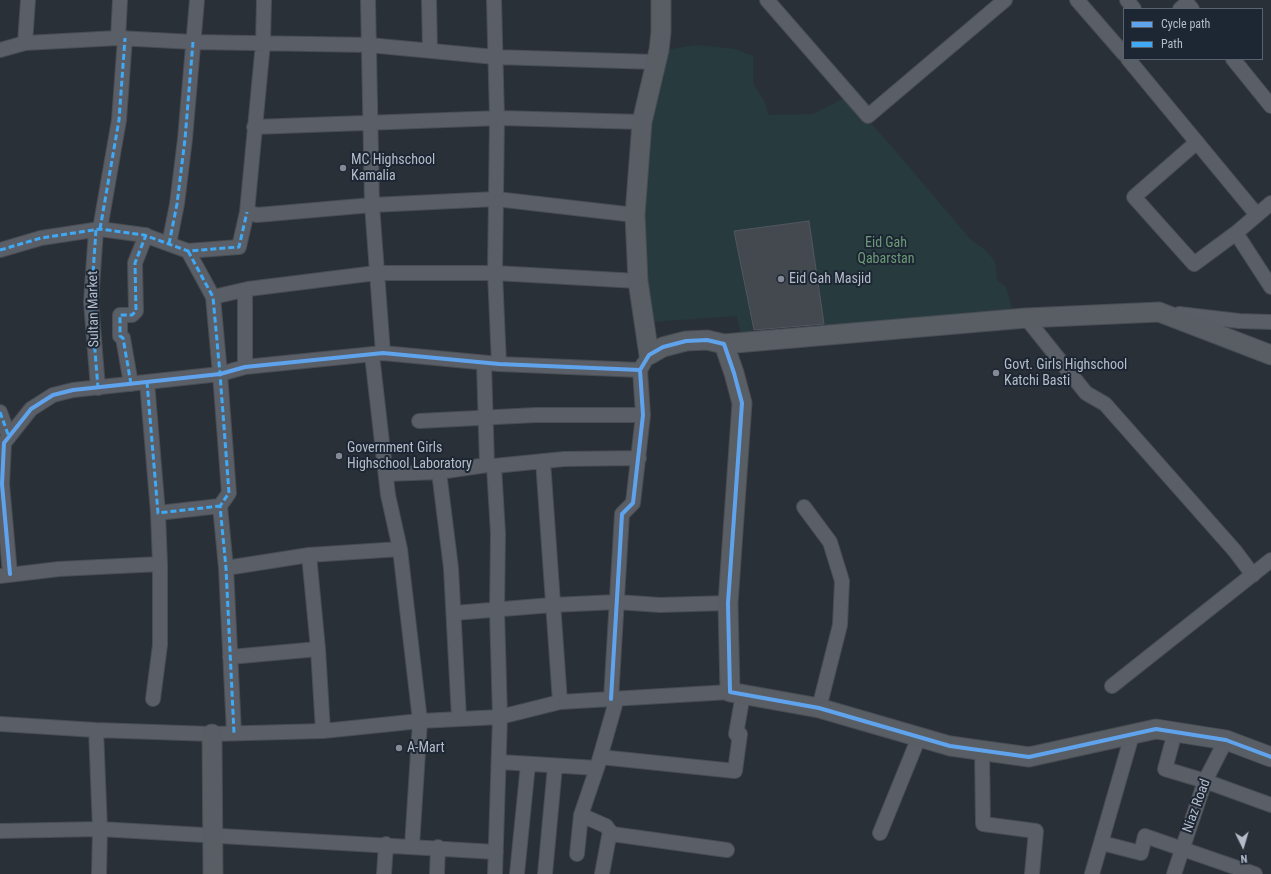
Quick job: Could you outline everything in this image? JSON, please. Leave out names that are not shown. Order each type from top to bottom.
[{"type":"street","points":[[25,43],[28,0]]},
{"type":"street","name":"Sultan Market","points":[[98,388],[91,302],[98,230],[118,120],[122,38],[120,0]]},
{"type":"street","points":[[169,244],[177,204],[185,139],[197,0]]},
{"type":"street","points":[[0,250],[41,238],[98,230],[146,235],[188,251],[239,247],[247,212],[263,43],[264,0]]},
{"type":"street","points":[[368,0],[372,205],[376,273],[376,400],[388,494],[400,549],[420,721],[412,846]]},
{"type":"street","points":[[429,0],[430,50]]},
{"type":"street","points":[[494,0],[497,118],[495,273],[499,364]]},
{"type":"street","points":[[576,854],[581,815],[598,762],[614,698],[622,514],[633,503],[639,458],[643,415],[644,362],[635,215],[642,122],[661,32],[661,0]]},
{"type":"street","points":[[767,0],[868,116],[1005,0]]},
{"type":"street","points":[[1077,0],[1123,53]]},
{"type":"street","points":[[1127,0],[1133,8]]},
{"type":"street","points":[[1181,8],[1187,3],[1191,8]]},
{"type":"street","points":[[0,50],[25,43],[122,38],[193,42],[369,45],[495,57],[655,62]]},
{"type":"street","points":[[1129,60],[1257,215]]},
{"type":"street","points":[[1234,60],[1271,106]]},
{"type":"street","points":[[254,127],[497,118],[642,122]]},
{"type":"street","points":[[1197,142],[1134,197],[1194,264],[1236,233],[1271,203]]},
{"type":"street","points":[[247,212],[257,215],[372,205],[496,199],[635,215]]},
{"type":"street","points":[[1236,233],[1271,287]]},
{"type":"street","points":[[131,384],[123,338],[120,336],[120,315],[132,315],[136,311],[135,263],[146,235]]},
{"type":"street","points":[[188,251],[213,298],[229,493],[220,506],[226,568],[234,733]]},
{"type":"street","points":[[213,298],[245,290],[376,273],[495,273],[638,281]]},
{"type":"street","points":[[245,290],[245,367]]},
{"type":"street","points":[[5,434],[31,409],[53,396],[73,390],[220,374],[245,367],[377,354],[499,364],[644,362],[663,347],[686,341],[707,340],[724,344],[1026,318],[1159,312],[1238,321],[1271,322]]},
{"type":"street","points":[[1159,312],[1271,355]]},
{"type":"street","points":[[1026,318],[1086,393],[1106,404],[1235,551],[1253,574]]},
{"type":"street","points":[[500,762],[555,766],[598,762],[735,771],[740,734],[736,734],[737,693],[728,604],[742,403],[724,344]]},
{"type":"street","points":[[484,362],[485,417],[498,534],[497,610],[500,762],[495,874]]},
{"type":"street","points":[[147,382],[158,513],[160,564],[160,645],[153,699]]},
{"type":"street","points":[[0,412],[5,434],[2,484],[5,575],[59,569],[160,564]]},
{"type":"street","points":[[419,420],[543,415],[643,415]]},
{"type":"street","points":[[386,474],[439,472],[543,461],[639,458]]},
{"type":"street","points":[[543,461],[560,702]]},
{"type":"street","points":[[439,472],[448,539],[454,614],[459,718]]},
{"type":"street","points":[[158,513],[220,506]]},
{"type":"street","points":[[804,506],[830,542],[842,581],[840,625],[819,708]]},
{"type":"street","points":[[226,568],[309,555],[400,549]]},
{"type":"street","points":[[309,555],[318,649],[323,731]]},
{"type":"street","points":[[1112,686],[1271,560]]},
{"type":"street","points":[[454,614],[552,605],[617,602],[660,605],[728,604]]},
{"type":"street","points":[[230,657],[318,649]]},
{"type":"street","points":[[0,724],[96,730],[212,734],[323,731],[420,721],[500,717],[560,702],[614,698],[737,693],[819,708],[950,746],[1029,757],[1156,729],[1226,740],[1271,757]]},
{"type":"street","points":[[96,730],[100,829],[99,874]]},
{"type":"street","points":[[1174,732],[1164,769],[1205,781],[1271,805]]},
{"type":"street","points":[[212,734],[213,874]]},
{"type":"street","points":[[1092,874],[1132,735]]},
{"type":"street","points":[[880,833],[919,737]]},
{"type":"street","name":"Niaz Road","points":[[1174,874],[1181,849],[1205,781],[1226,740]]},
{"type":"street","points":[[982,750],[983,824],[1036,831],[1032,874]]},
{"type":"street","points":[[517,874],[528,764]]},
{"type":"street","points":[[545,874],[555,766]]},
{"type":"street","points":[[581,815],[606,826],[612,834],[727,850]]},
{"type":"street","points":[[0,831],[100,829],[386,844],[496,852]]},
{"type":"street","points":[[602,874],[610,831]]},
{"type":"street","points":[[1102,843],[1141,853],[1145,836],[1255,874]]},
{"type":"street","points":[[384,874],[386,844]]},
{"type":"street","points":[[437,874],[438,848]]},
{"type":"green space","name":"Eid Gah Qabarstan","points":[[696,45],[735,49],[753,56],[753,83],[765,102],[768,115],[813,114],[846,97],[887,141],[971,240],[984,249],[995,261],[997,280],[1006,287],[1013,313],[825,331],[809,221],[734,231],[755,339],[742,340],[737,316],[652,322],[639,207],[660,51]]},
{"type":"building","name":"Eid Gah Masjid","points":[[809,221],[824,324],[754,330],[734,231]]},
{"type":"marked path","points":[[100,229],[119,120],[125,38]]},
{"type":"marked path","points":[[169,244],[177,204],[185,139],[193,42]]},
{"type":"marked path","points":[[0,250],[41,238],[100,229],[144,235],[188,251],[239,247],[247,212]]},
{"type":"marked path","points":[[96,230],[91,302],[98,388]]},
{"type":"marked path","points":[[131,384],[123,338],[120,336],[120,315],[132,315],[136,311],[135,263],[146,235]]},
{"type":"marked path","points":[[188,251],[213,297],[229,493],[220,506],[226,568],[234,733]]},
{"type":"marked path","points":[[147,382],[158,513],[220,506]]},
{"type":"marked path","points":[[0,412],[9,437]]},
{"type":"cycle path","points":[[611,699],[622,514],[633,503],[643,415],[640,370],[649,355],[663,347],[686,341],[707,340],[724,344],[742,403],[728,603],[730,692],[819,708],[950,746],[1029,757],[1156,729],[1226,740],[1271,757]]},
{"type":"cycle path","points":[[10,574],[2,484],[4,443],[31,409],[53,395],[73,390],[220,374],[245,367],[383,353],[499,364],[640,370]]},
{"type":"place","name":"MC Highschool Kamalia","points":[[343,168]]},
{"type":"place","name":"Eid Gah Masjid","points":[[781,279]]},
{"type":"place","name":"Govt. Girls Highschool Katchi Basti","points":[[996,373]]},
{"type":"place","name":"Government Girls Highschool Laboratory","points":[[339,456]]},
{"type":"place","name":"A-Mart","points":[[399,748]]}]
